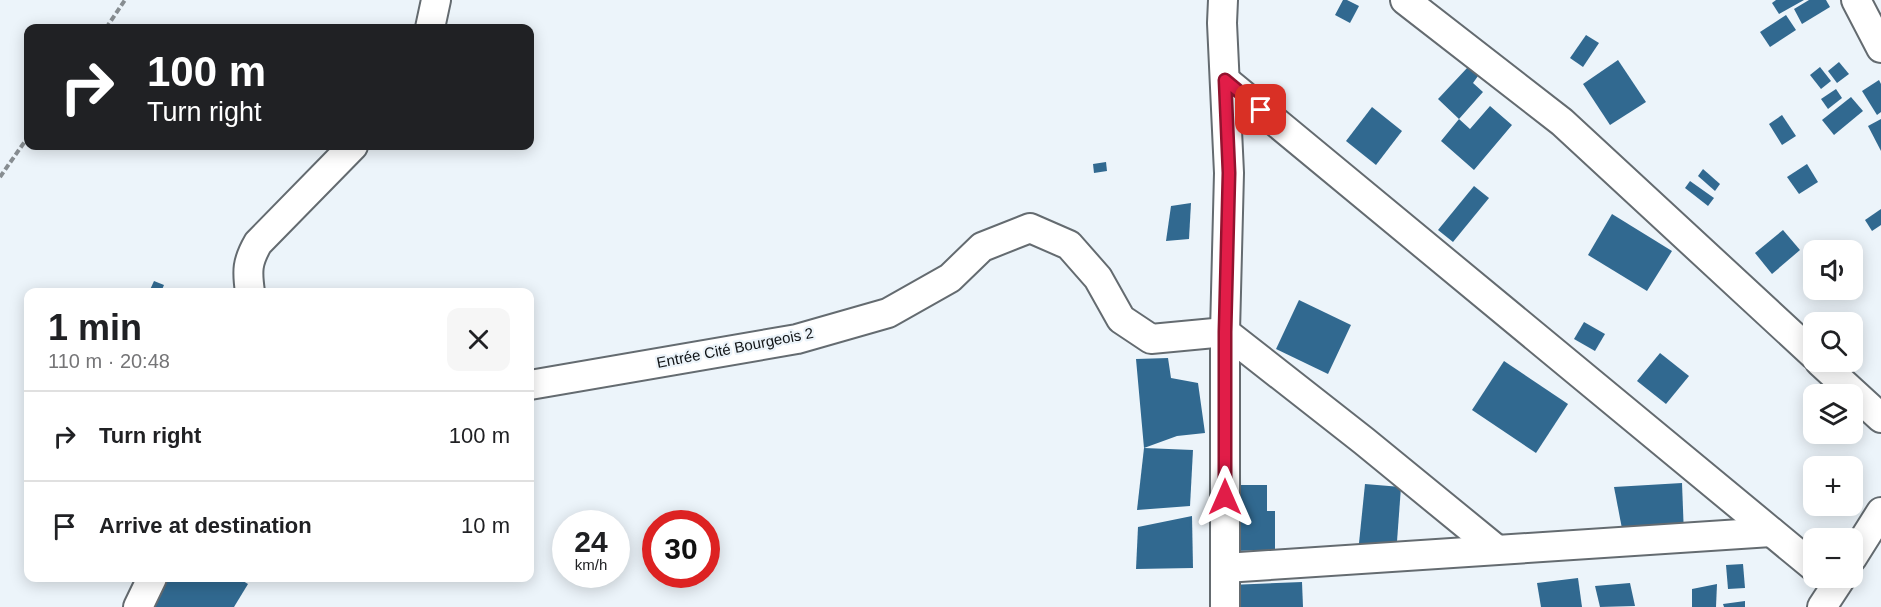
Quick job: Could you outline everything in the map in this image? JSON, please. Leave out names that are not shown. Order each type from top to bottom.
[{"type":"street","points":[[431,24],[436,0]]},
{"type":"street","points":[[1223,0],[1229,173],[1225,332],[1225,607]]},
{"type":"street","points":[[1405,0],[1562,122],[1803,345]]},
{"type":"street","points":[[1856,0],[1881,48]]},
{"type":"street","points":[[1225,80],[1803,558]]},
{"type":"street","points":[[249,288],[247,274],[250,257],[258,243],[349,150]]},
{"type":"street","name":"Entrée Cité Bourgeois 2","points":[[534,384],[797,339],[888,313],[950,278],[982,247],[1030,228],[1069,245],[1098,278],[1121,319],[1151,339],[1225,332]]},
{"type":"street","points":[[1225,332],[1496,549]]},
{"type":"street","points":[[1831,372],[1881,418]]},
{"type":"street","points":[[1863,541],[1881,512]]},
{"type":"street","points":[[1225,568],[1771,532]]},
{"type":"street","points":[[138,607],[150,582]]},
{"type":"path","points":[[109,24],[125,0]]},
{"type":"path","points":[[0,177],[24,143]]},
{"type":"building","points":[[1343,0],[1359,6],[1350,23],[1335,15]]},
{"type":"building","points":[[1776,0],[1804,0],[1779,14],[1772,3]]},
{"type":"building","points":[[1809,0],[1826,0],[1830,7],[1802,24],[1794,9]]},
{"type":"building","points":[[1786,15],[1796,30],[1770,47],[1760,32]]},
{"type":"building","points":[[1586,35],[1599,43],[1583,67],[1570,58]]},
{"type":"building","points":[[1618,60],[1646,102],[1610,125],[1583,84]]},
{"type":"building","points":[[1839,62],[1849,74],[1837,83],[1828,71]]},
{"type":"building","points":[[1468,67],[1478,76],[1473,83],[1483,92],[1459,119],[1438,99]]},
{"type":"building","points":[[1820,67],[1831,81],[1821,89],[1810,75]]},
{"type":"building","points":[[1879,80],[1881,112],[1877,115],[1862,91]]},
{"type":"building","points":[[1836,89],[1842,98],[1828,109],[1821,99]]},
{"type":"building","points":[[1851,97],[1863,111],[1834,135],[1822,120]]},
{"type":"building","points":[[1490,106],[1512,125],[1474,170],[1441,141],[1459,119],[1470,129]]},
{"type":"building","points":[[1372,107],[1402,131],[1376,165],[1346,141]]},
{"type":"building","points":[[1782,115],[1796,136],[1782,145],[1769,124]]},
{"type":"building","points":[[1881,119],[1881,151],[1868,126]]},
{"type":"building","points":[[1106,162],[1107,171],[1094,173],[1093,164]]},
{"type":"building","points":[[1807,164],[1818,182],[1799,194],[1787,177]]},
{"type":"building","points":[[1703,169],[1720,184],[1715,191],[1698,176]]},
{"type":"building","points":[[1690,181],[1714,198],[1708,206],[1685,188]]},
{"type":"building","points":[[1474,186],[1489,198],[1453,242],[1438,230]]},
{"type":"building","points":[[1191,203],[1189,239],[1166,241],[1171,206]]},
{"type":"building","points":[[1881,209],[1881,225],[1872,231],[1865,220]]},
{"type":"building","points":[[1612,214],[1672,251],[1647,291],[1588,255]]},
{"type":"building","points":[[1783,230],[1800,250],[1772,274],[1755,253]]},
{"type":"building","points":[[154,281],[164,285],[163,288],[151,288]]},
{"type":"building","points":[[1299,300],[1351,325],[1328,374],[1276,349]]},
{"type":"building","points":[[1584,322],[1605,334],[1595,351],[1574,339]]},
{"type":"building","points":[[1660,353],[1689,376],[1666,404],[1637,381]]},
{"type":"building","points":[[1168,358],[1171,378],[1198,383],[1205,433],[1177,436],[1144,448],[1136,359]]},
{"type":"building","points":[[1504,361],[1568,404],[1536,453],[1472,410]]},
{"type":"building","points":[[1144,448],[1193,450],[1190,506],[1137,510]]},
{"type":"building","points":[[1682,483],[1684,535],[1624,539],[1614,487]]},
{"type":"building","points":[[1365,484],[1401,487],[1396,555],[1358,553]]},
{"type":"building","points":[[1233,485],[1267,485],[1267,511],[1275,511],[1275,550],[1234,551]]},
{"type":"building","points":[[1192,516],[1193,568],[1136,569],[1138,527]]},
{"type":"building","points":[[1743,564],[1745,588],[1728,589],[1726,565]]},
{"type":"building","points":[[1578,578],[1582,607],[1541,607],[1537,583]]},
{"type":"building","points":[[165,582],[245,582],[248,584],[234,607],[149,607]]},
{"type":"building","points":[[1302,582],[1303,607],[1231,607],[1230,585]]},
{"type":"building","points":[[1630,583],[1635,606],[1600,607],[1595,586]]},
{"type":"building","points":[[1717,584],[1716,607],[1692,607],[1692,589]]},
{"type":"building","points":[[1745,601],[1745,607],[1724,607],[1723,604]]},
{"type":"route","points":[[1225,497],[1225,332],[1229,173],[1225,80],[1261,110]]}]
